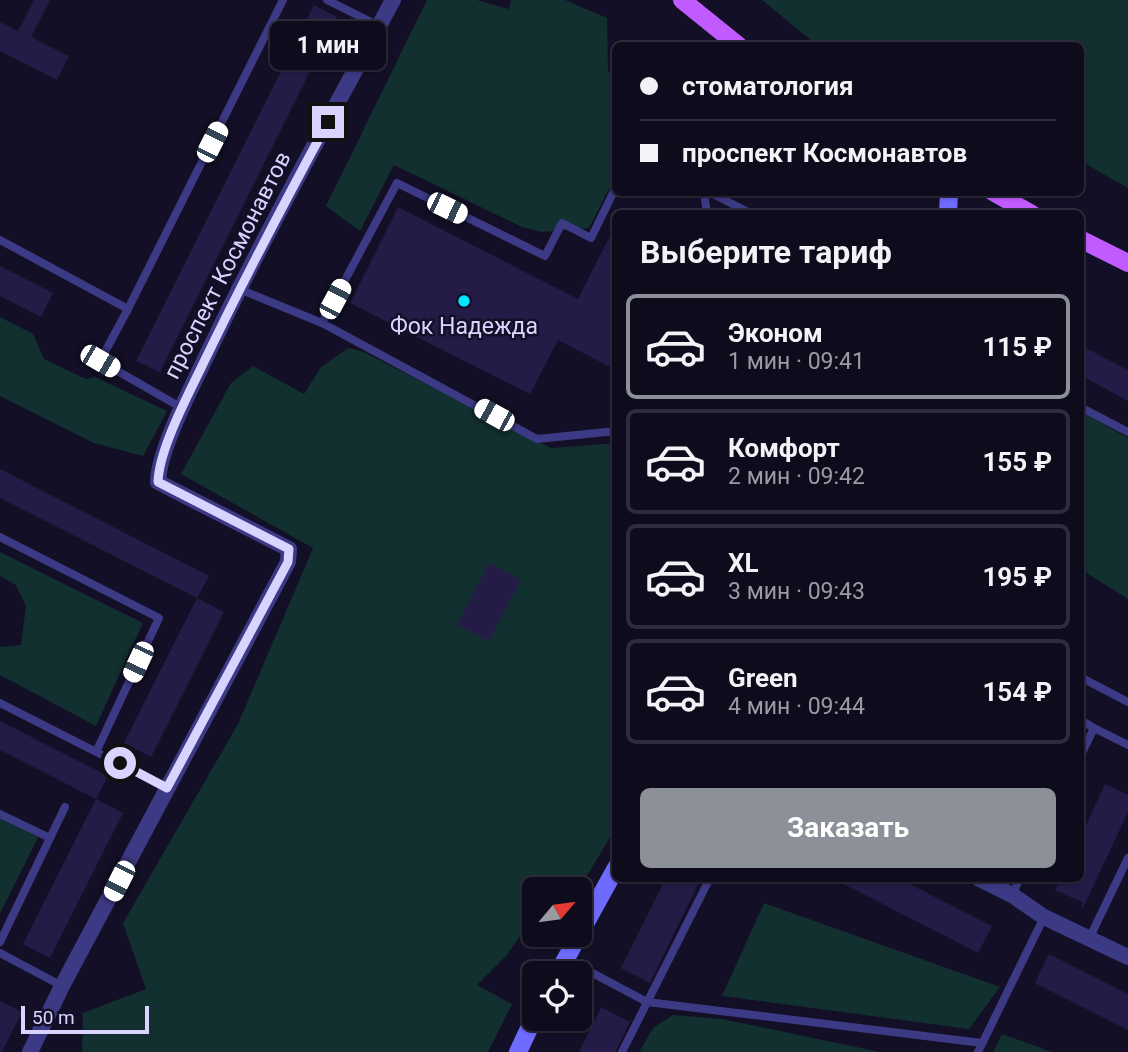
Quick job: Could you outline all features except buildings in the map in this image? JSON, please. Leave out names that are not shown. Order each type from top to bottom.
[{"type":"main road","points":[[682,0],[734,42]]},
{"type":"main road","points":[[1000,196],[1025,210]]},
{"type":"main road","points":[[1084,241],[1128,263]]},
{"type":"main road","points":[[565,961],[612,874]]},
{"type":"main road","points":[[518,1052],[528,1031]]},
{"type":"street","name":"проспект Космонавтов","points":[[30,1052],[62,986],[288,562],[289,549],[158,482],[158,470],[182,408],[238,289],[393,0]]},
{"type":"street","points":[[986,882],[1012,895],[1044,917],[1128,957]]},
{"type":"lane","points":[[182,408],[100,361],[283,0]]},
{"type":"lane","points":[[327,0],[379,26]]},
{"type":"lane","points":[[322,323],[397,183],[545,256],[562,223],[591,238],[612,195]]},
{"type":"lane","points":[[714,196],[744,210]]},
{"type":"lane","points":[[0,240],[128,309]]},
{"type":"lane","points":[[238,289],[322,323],[537,439],[612,431]]},
{"type":"lane","points":[[1084,409],[1128,432]]},
{"type":"lane","points":[[0,537],[159,618],[97,750]]},
{"type":"lane","points":[[1084,679],[1128,702]]},
{"type":"lane","points":[[0,703],[97,750],[167,788]]},
{"type":"lane","points":[[1084,722],[1128,745]]},
{"type":"lane","points":[[1084,749],[1094,728]]},
{"type":"lane","points":[[0,942],[65,807]]},
{"type":"lane","points":[[0,814],[50,838]]},
{"type":"lane","points":[[1089,939],[1128,858]]},
{"type":"lane","points":[[622,1052],[708,882]]},
{"type":"lane","points":[[1012,895],[1018,882]]},
{"type":"lane","points":[[978,1052],[1044,917]]},
{"type":"lane","points":[[0,953],[62,986]]},
{"type":"lane","points":[[592,979],[647,1002],[982,1043]]},
{"type":"green space","points":[[427,0],[477,0],[509,9],[511,0],[565,0],[607,18],[608,71],[612,74],[612,183],[589,228],[542,232],[522,227],[394,165],[360,231],[326,206]]},
{"type":"green space","points":[[762,0],[1128,0],[1128,188],[1084,163],[1084,42],[813,42]]},
{"type":"green space","points":[[0,317],[33,334],[44,359],[86,379],[95,377],[167,411],[143,456],[94,443],[0,396]]},
{"type":"green space","points":[[348,348],[364,352],[551,448],[612,443],[612,834],[586,877],[522,877],[522,936],[477,985],[512,1004],[488,1052],[82,1052],[83,1013],[146,989],[123,923],[238,724],[313,548],[181,474],[231,383],[253,366],[304,394],[321,367]]},
{"type":"green space","points":[[1084,413],[1128,438],[1128,599],[1084,571]]},
{"type":"green space","points":[[0,552],[143,623],[96,726],[0,675],[0,647],[21,645],[26,606],[16,585],[0,576]]},
{"type":"green space","points":[[0,818],[38,837],[0,913]]},
{"type":"green space","points":[[764,903],[1000,987],[969,1029],[722,996]]},
{"type":"green space","points":[[673,1015],[722,1019],[880,1052],[639,1052],[653,1028]]},
{"type":"green space","points":[[1002,1034],[1052,1052],[993,1052]]},
{"type":"place","name":"Фок Надежда","points":[[464,301]]},
{"type":"route","points":[[120,763],[167,788],[288,562],[289,549],[158,482],[158,470],[182,408],[238,289],[328,122]]}]
